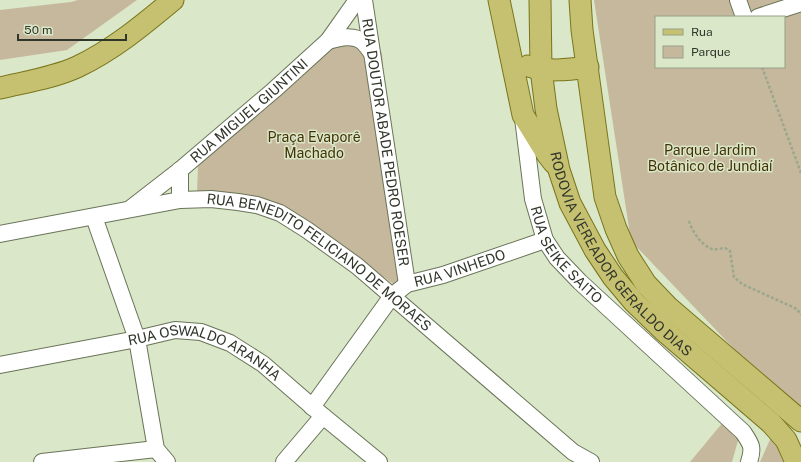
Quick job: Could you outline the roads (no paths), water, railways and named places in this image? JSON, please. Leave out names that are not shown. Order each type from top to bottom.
[{"type":"main road","points":[[0,88],[49,76],[76,67],[107,52],[128,37],[173,0]]},
{"type":"main road","name":"RUA SEIKE SAITO","points":[[499,0],[523,115]]},
{"type":"main road","name":"RODOVIA VEREADOR GERALDO DIAS","points":[[540,0],[542,69],[546,109],[559,170],[570,203],[595,250],[613,277],[634,302],[663,330],[771,423],[786,440],[796,462]]},
{"type":"main road","name":"RODOVIA VEREADOR GERALDO DIAS","points":[[580,0],[582,30],[605,197],[616,229],[628,256],[646,284],[668,307],[801,421]]},
{"type":"main road","points":[[511,58],[524,64],[542,69],[560,71],[588,67]]},
{"type":"main road","points":[[523,115],[546,154],[559,170]]},
{"type":"street","name":"RUA MIGUEL GIUNTINI","points":[[128,210],[180,170],[274,90],[328,41],[357,0]]},
{"type":"street","name":"RUA DOUTOR ABADE PEDRO ROESER","points":[[364,0],[407,284]]},
{"type":"street","points":[[738,0],[744,16]]},
{"type":"street","points":[[761,16],[801,3]]},
{"type":"street","points":[[328,41],[342,37],[353,38],[363,42],[372,52]]},
{"type":"street","name":"RUA SEIKE SAITO","points":[[523,115],[533,199],[545,240],[557,258],[580,282],[743,432],[752,444],[748,462]]},
{"type":"street","points":[[180,170],[180,200]]},
{"type":"street","name":"RUA BENEDITO FELICIANO DE MORAES","points":[[0,234],[180,200],[211,199],[238,202],[257,205],[280,213],[307,230],[357,266],[569,457],[591,462]]},
{"type":"street","points":[[94,217],[137,339],[156,449],[167,462]]},
{"type":"street","name":"RUA VINHEDO","points":[[284,462],[392,296],[407,284],[443,275],[545,240]]},
{"type":"street","name":"RUA OSWALDO ARANHA","points":[[0,364],[137,339],[175,330],[201,332],[230,343],[263,364],[379,462]]},
{"type":"street","points":[[42,462],[156,449]]},
{"type":"park label","name":"Praça Evaporê Machado","points":[[314,146]]},
{"type":"park label","name":"Parque Jardim Botânico de Jundiaí","points":[[710,158]]}]
